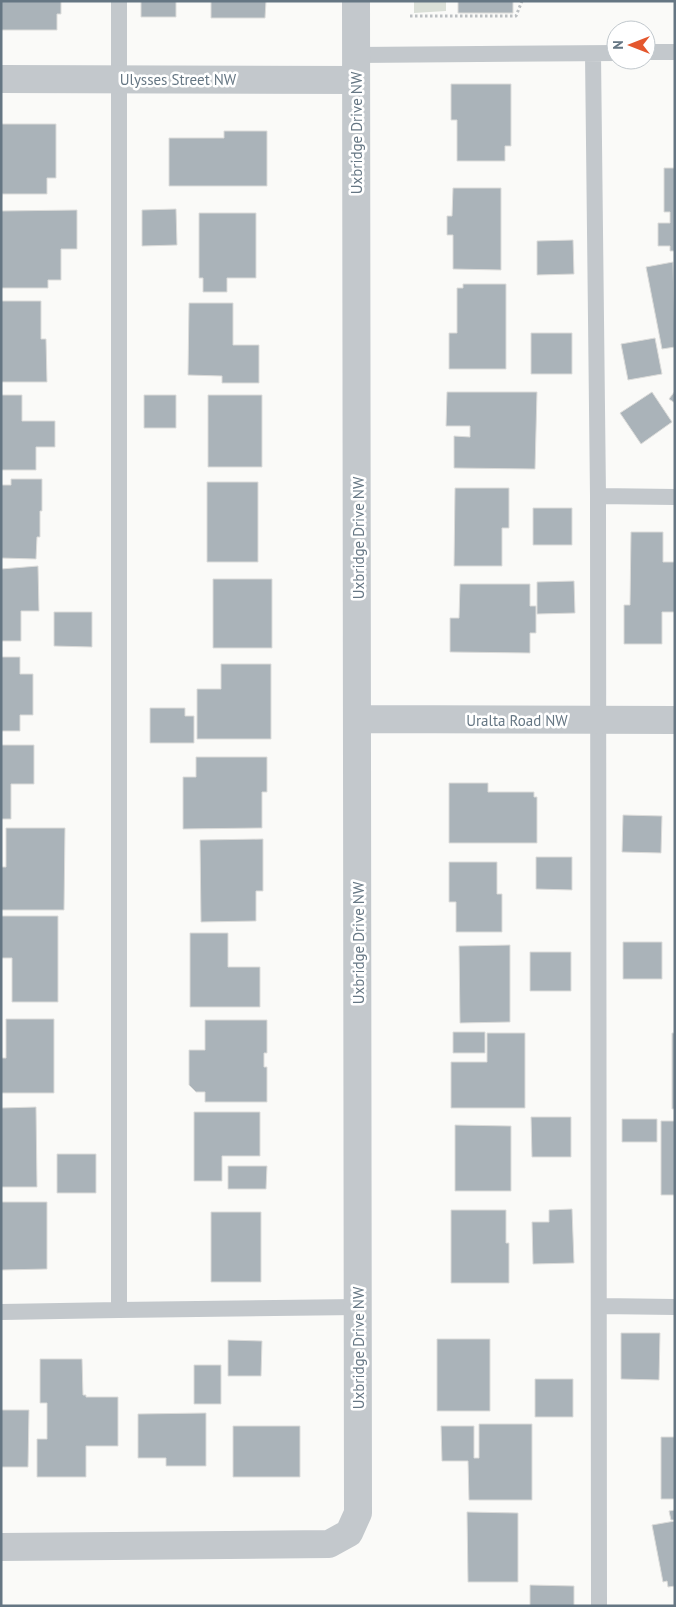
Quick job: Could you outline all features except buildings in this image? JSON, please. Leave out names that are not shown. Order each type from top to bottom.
[{"type":"street","name":"Uxbridge Drive NW","points":[[1,1547],[329,1544],[349,1533],[358,1513],[356,1]]},
{"type":"street","name":"Ulysses Street NW","points":[[1,79],[119,79],[356,67]]},
{"type":"street","name":"Uralta Road NW","points":[[358,719],[675,720]]},
{"type":"lane","points":[[119,1],[119,1310]]},
{"type":"lane","points":[[656,52],[675,52]]},
{"type":"lane","points":[[356,67],[606,53]]},
{"type":"lane","points":[[593,54],[598,496],[599,1606]]},
{"type":"lane","points":[[598,496],[675,496]]},
{"type":"lane","points":[[600,1306],[675,1307]]},
{"type":"lane","points":[[1,1312],[358,1307]]},
{"type":"path","points":[[410,16],[516,16],[522,1]]},
{"type":"shaded area","points":[[414,1],[446,1],[446,11],[414,13]]}]
